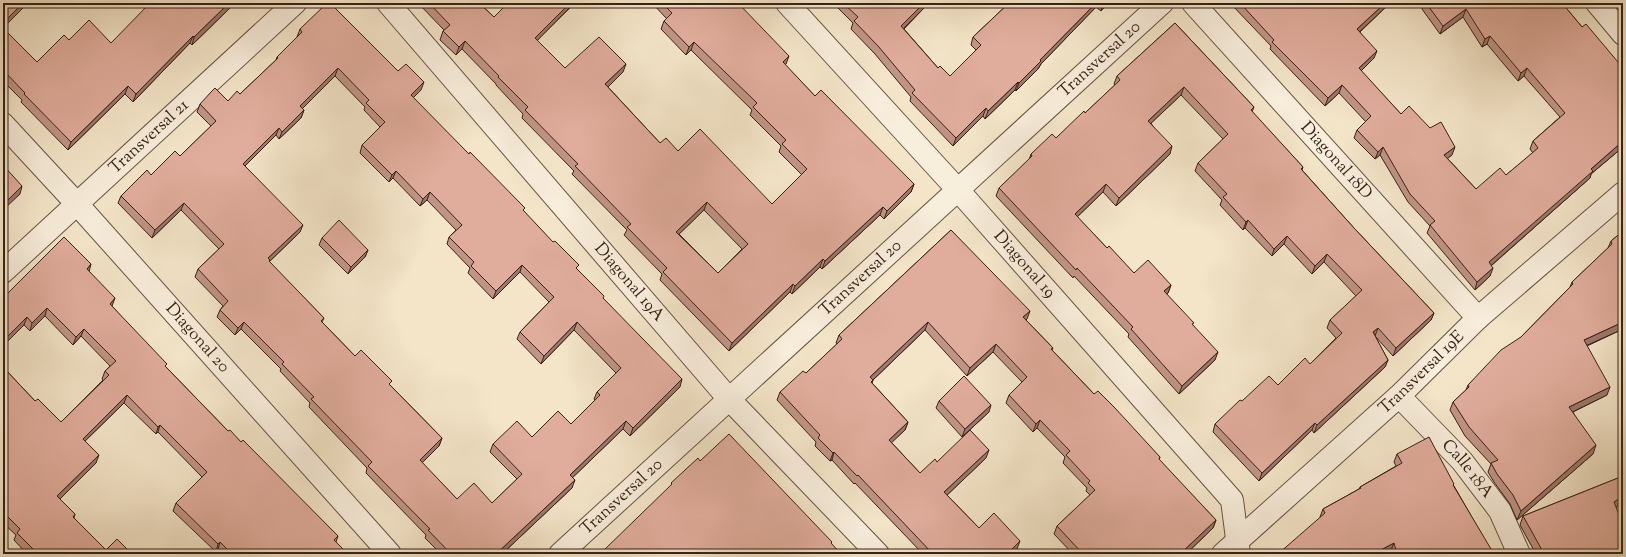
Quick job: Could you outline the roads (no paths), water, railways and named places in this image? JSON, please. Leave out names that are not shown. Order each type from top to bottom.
[{"type":"street","name":"Transversal 21","points":[[3,272],[296,3]]},
{"type":"street","name":"Diagonal 19A","points":[[388,3],[729,399],[878,554]]},
{"type":"street","name":"Diagonal 19","points":[[787,3],[958,190],[1232,500],[1233,549]]},
{"type":"street","name":"Transversal 20","points":[[560,554],[1162,3]]},
{"type":"street","name":"Diagonal 18D","points":[[1193,3],[1478,318]]},
{"type":"street","points":[[1597,3],[1623,34]]},
{"type":"street","name":"Diagonal 20","points":[[3,124],[77,204],[390,554]]},
{"type":"street","name":"Transversal 19E","points":[[1233,549],[1399,396],[1478,318],[1623,193]]},
{"type":"street","name":"Calle 18A","points":[[1399,396],[1462,461],[1500,511],[1519,554]]}]
